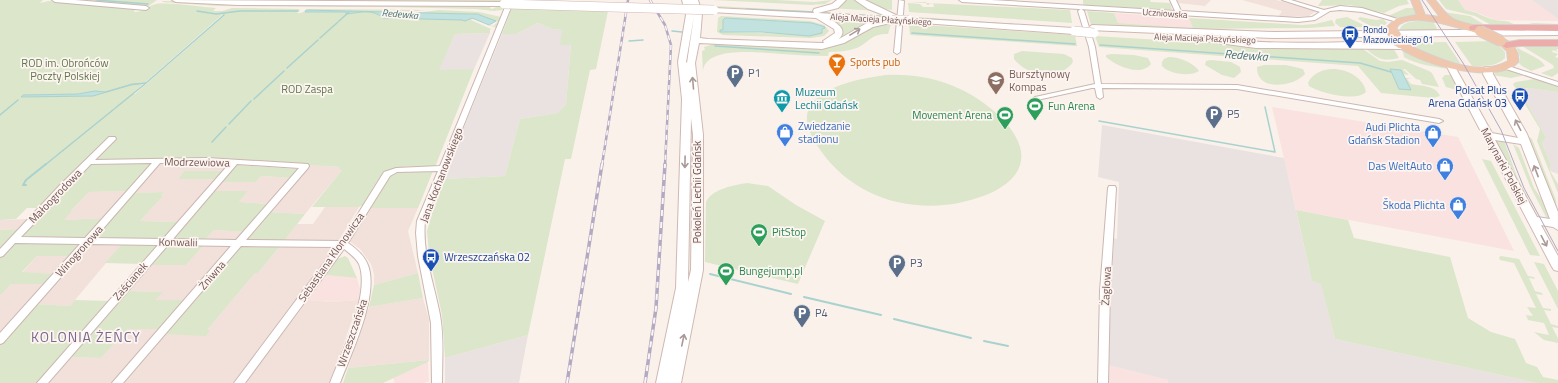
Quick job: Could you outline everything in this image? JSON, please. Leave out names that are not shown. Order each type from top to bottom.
[{"type":"highway","points":[[1477,29],[1558,28]]},
{"type":"highway","points":[[1504,43],[1558,43]]},
{"type":"main road","name":"Aleja Macieja Płażyńskiego","points":[[176,0],[508,2],[715,8]]},
{"type":"main road","name":"Aleja Macieja Płażyńskiego","points":[[567,0],[909,18],[1207,39],[1326,40],[1558,38]]},
{"type":"main road","name":"Pokoleń Lechii Gdańsk","points":[[674,383],[696,279],[690,266],[685,180],[692,122],[686,98],[682,62],[690,15],[686,0]]},
{"type":"main road","name":"Pokoleń Lechii Gdańsk","points":[[663,383],[681,299],[690,266],[697,180],[692,122],[691,63],[698,14],[694,0]]},
{"type":"main road","points":[[817,13],[835,6],[842,0]]},
{"type":"main road","points":[[859,0],[892,17]]},
{"type":"main road","points":[[1415,0],[1422,18]]},
{"type":"main road","points":[[1431,0],[1440,13],[1450,21]]},
{"type":"main road","points":[[695,40],[709,38],[814,43],[824,42],[836,36],[839,33],[839,29],[835,24],[817,13]]},
{"type":"main road","points":[[686,39],[716,42],[822,46],[841,41],[870,25],[892,17]]},
{"type":"main road","points":[[1156,31],[1395,26],[1422,18],[1450,21],[1477,29],[1504,43],[1512,51],[1514,57],[1508,65],[1488,69],[1450,65],[1428,58],[1402,44],[1285,45],[1220,42],[1207,39]]},
{"type":"main road","points":[[1395,26],[1402,44]]},
{"type":"main road","name":"Aleja Macieja Płażyńskiego","points":[[1093,30],[1310,35],[1558,32]]},
{"type":"main road","name":"Marynarki Polskiej","points":[[1450,65],[1557,264]]},
{"type":"main road","points":[[1488,69],[1488,74],[1518,125],[1558,225]]},
{"type":"main road","points":[[1488,136],[1525,142]]},
{"type":"main road","points":[[685,180],[697,180]]},
{"type":"main road","points":[[1533,220],[1558,225]]},
{"type":"street","points":[[55,0],[146,8]]},
{"type":"street","name":"Uczniowska","points":[[962,0],[1298,20],[1313,19],[1326,12],[1340,8],[1365,11],[1395,26]]},
{"type":"street","points":[[1173,0],[1179,13]]},
{"type":"street","points":[[1285,0],[1326,12]]},
{"type":"street","points":[[897,52],[901,1]]},
{"type":"street","name":"Jana Kochanowskiego","points":[[437,383],[437,335],[435,315],[420,236],[421,221],[508,2]]},
{"type":"street","points":[[1079,6],[1092,47],[1100,97]]},
{"type":"street","points":[[1508,65],[1555,83]]},
{"type":"street","points":[[1037,98],[1092,86],[1237,87],[1439,121]]},
{"type":"street","name":"Małoogrodowa","points":[[0,254],[58,191],[112,139]]},
{"type":"street","name":"Modrzewiowa","points":[[88,162],[207,160],[305,166]]},
{"type":"street","name":"Winogronowa","points":[[0,340],[158,161]]},
{"type":"street","name":"Zaścianek","points":[[42,383],[235,162]]},
{"type":"street","name":"Żniwna","points":[[117,383],[305,166]]},
{"type":"street","name":"Sebastiana Klonowicza","points":[[239,383],[343,244],[387,174],[396,170],[443,168]]},
{"type":"street","name":"Żaglowa","points":[[1103,383],[1105,291],[1112,188]]},
{"type":"street","name":"Konwalii","points":[[13,240],[343,244]]},
{"type":"street","name":"Wrzeszczańska","points":[[336,383],[360,317],[365,297],[366,278],[363,263],[355,253],[343,244]]},
{"type":"shaded area","points":[[1177,0],[1211,0],[1205,6],[1179,3]]},
{"type":"shaded area","points":[[1242,0],[1276,0],[1316,11],[1309,16],[1278,17],[1282,11]]},
{"type":"shaded area","points":[[1458,0],[1532,0],[1558,19],[1558,21],[1495,20],[1473,11],[1465,10]]},
{"type":"shaded area","points":[[1532,0],[1558,0],[1558,19]]},
{"type":"shaded area","points":[[1114,13],[1189,18],[1194,28],[1118,23]]},
{"type":"shaded area","points":[[538,23],[552,29],[562,30],[571,44],[566,104],[557,113],[520,119],[505,176],[445,179],[454,155],[453,154],[502,34],[516,34]]},
{"type":"shaded area","points":[[490,33],[474,69],[438,71],[455,34]]},
{"type":"shaded area","points":[[1528,88],[1558,92],[1558,174],[1550,171],[1551,165],[1542,143],[1546,137],[1521,92]]},
{"type":"shaded area","points":[[1272,107],[1458,137],[1514,251],[1296,210]]},
{"type":"shaded area","points":[[1102,125],[1284,158],[1312,281],[1321,283],[1335,339],[1537,383],[1168,383],[1168,380],[1108,365],[1114,238],[1117,239],[1119,182],[1098,177]]},
{"type":"shaded area","points":[[192,161],[229,164],[224,171],[184,171],[178,179],[217,179],[180,222],[140,221],[163,196],[161,195],[164,192],[133,193],[157,165],[161,163]]},
{"type":"shaded area","points":[[309,165],[340,167],[343,169],[305,214],[269,212]]},
{"type":"shaded area","points":[[261,176],[293,178],[270,204],[239,202],[248,191],[212,191],[220,182],[256,182]]},
{"type":"shaded area","points":[[129,191],[105,218],[63,220],[89,192]]},
{"type":"shaded area","points":[[325,207],[359,207],[338,242],[284,241],[297,224],[313,224]]},
{"type":"shaded area","points":[[370,208],[418,208],[408,231],[418,273],[374,285],[374,274],[371,264],[360,249],[349,241]]},
{"type":"shaded area","points":[[30,219],[20,229],[0,230],[0,220]]},
{"type":"shaded area","points":[[214,230],[246,232],[239,241],[204,241]]},
{"type":"shaded area","points":[[91,243],[122,244],[70,306],[35,304]]},
{"type":"shaded area","points":[[204,245],[232,246],[188,300],[154,300],[162,292],[126,291],[148,265],[186,265]]},
{"type":"shaded area","points":[[281,245],[335,246],[233,383],[121,383],[165,334],[210,330],[208,329],[255,273],[258,273]]},
{"type":"shaded area","points":[[37,256],[72,256],[55,274],[22,273]]},
{"type":"shaded area","points":[[326,275],[357,278],[360,289],[359,300],[332,302],[308,300]]},
{"type":"shaded area","points":[[11,284],[47,284],[0,337],[0,296]]},
{"type":"shaded area","points":[[423,298],[429,320],[429,360],[348,368],[369,307]]},
{"type":"shaded area","points":[[308,300],[332,302],[359,300],[330,383],[246,383]]},
{"type":"shaded area","points":[[128,329],[163,329],[114,383],[46,383],[68,357],[101,358]]},
{"type":"shaded area","points":[[528,335],[519,383],[445,383],[445,358]]},
{"type":"shaded area","points":[[428,362],[429,381],[424,383],[395,383],[393,378]]},
{"type":"shaded area","points":[[1108,365],[1168,380],[1168,383],[1107,383]]},
{"type":"green space","points":[[0,0],[43,0],[40,3],[49,1],[133,8],[135,9],[134,12],[141,11],[156,4],[177,4],[216,8],[213,11],[222,11],[232,8],[300,10],[297,13],[309,9],[426,10],[406,12],[305,11],[346,12],[346,14],[351,12],[373,12],[467,19],[474,18],[471,20],[491,29],[490,33],[455,34],[439,70],[474,69],[435,167],[400,167],[386,172],[378,179],[363,205],[359,207],[312,207],[342,170],[339,169],[340,167],[208,159],[94,161],[106,149],[40,208],[27,208],[16,219],[0,220]],"holes":[[[222,15],[225,15],[135,94],[132,94]]]},
{"type":"green space","points":[[68,0],[157,0],[147,7]]},
{"type":"green space","points":[[209,0],[505,0],[504,2]]},
{"type":"green space","points":[[713,0],[777,0],[814,2],[832,0],[825,4],[811,5]]},
{"type":"green space","points":[[845,0],[855,0],[879,11],[829,8]]},
{"type":"green space","points":[[863,0],[892,0],[892,10],[879,8]]},
{"type":"green space","points":[[1083,0],[1150,0],[1151,2],[1170,3],[1172,10],[1086,5],[1083,4]]},
{"type":"green space","points":[[1322,0],[1407,0],[1409,4],[1399,6],[1384,13],[1350,5],[1318,6]]},
{"type":"green space","points":[[1439,0],[1458,0],[1465,10],[1498,21],[1508,22],[1516,26],[1493,26],[1475,16],[1446,9]]},
{"type":"green space","points":[[162,2],[491,5],[490,8],[492,9],[499,6],[507,6],[502,10],[494,11],[476,9],[391,7],[218,6]]},
{"type":"green space","points":[[908,3],[920,4],[923,7],[934,7],[933,3],[1070,10],[1072,23],[909,12]]},
{"type":"green space","points":[[716,6],[933,18],[1072,28],[715,8]]},
{"type":"green space","points":[[512,7],[608,11],[596,69],[590,70],[571,159],[565,159],[528,335],[445,358],[442,315],[429,254],[427,231],[434,206],[445,179],[505,176],[520,119],[557,113],[566,104],[571,45],[560,45],[562,30],[552,29],[538,23],[516,34],[502,34]]},
{"type":"green space","points":[[1406,8],[1416,8],[1417,14],[1402,18],[1388,16]]},
{"type":"green space","points":[[439,10],[479,12],[501,17],[497,28],[489,25],[496,26],[494,25],[498,22],[477,14],[407,14]]},
{"type":"green space","points":[[1087,11],[1114,13],[1118,23],[1193,28],[1189,18],[1302,25],[1332,20],[1335,26],[1308,28],[1191,29],[1104,26],[1091,25]]},
{"type":"green space","points":[[1443,12],[1470,16],[1488,27],[1464,23],[1453,19]]},
{"type":"green space","points":[[721,16],[810,21],[824,25],[829,31],[824,36],[811,38],[723,35],[717,32],[718,18]],"holes":[[[726,18],[809,23],[824,27],[796,34],[722,32],[720,30],[723,30]]]},
{"type":"green space","points":[[1347,17],[1368,27],[1340,27],[1335,23],[1336,19]]},
{"type":"green space","points":[[1360,17],[1376,20],[1383,19],[1387,23],[1384,26],[1376,27],[1358,19]]},
{"type":"green space","points":[[828,19],[877,22],[839,40],[823,44],[815,44],[829,42],[842,33],[840,26]]},
{"type":"green space","points":[[1414,21],[1433,21],[1438,31],[1399,31],[1406,23]]},
{"type":"green space","points":[[1534,23],[1558,24],[1558,25],[1518,26]]},
{"type":"green space","points":[[891,24],[888,34],[877,35],[857,48],[829,52],[828,56],[735,52],[712,58],[705,64],[703,73],[702,51],[705,50],[704,47],[714,44],[820,48],[870,27]]},
{"type":"green space","points":[[909,24],[1075,35],[1077,46],[910,35]]},
{"type":"green space","points":[[1095,36],[1275,47],[1363,49],[1380,61],[1388,62],[1402,60],[1429,71],[1432,73],[1439,87],[1422,84],[1420,80],[1416,79],[1405,69],[1403,69],[1409,75],[1402,74],[1401,70],[1390,69],[1410,90],[1404,78],[1412,78],[1407,79],[1411,84],[1431,88],[1438,92],[1440,96],[1433,98],[1381,93],[1358,66],[1099,47]]},
{"type":"green space","points":[[1495,41],[1505,52],[1505,58],[1498,63],[1481,66],[1472,66],[1455,42]]},
{"type":"green space","points":[[1446,42],[1461,64],[1427,55],[1406,43]]},
{"type":"green space","points":[[1558,45],[1558,49],[1556,50],[1558,52],[1553,50],[1552,52],[1558,54],[1555,57],[1558,58],[1558,73],[1552,77],[1541,73],[1554,68],[1553,65],[1522,46]]},
{"type":"green space","points":[[1391,47],[1399,58],[1388,60],[1380,59],[1365,48]]},
{"type":"green space","points":[[1399,48],[1447,69],[1409,60],[1404,57],[1403,52]]},
{"type":"green space","points":[[1518,48],[1543,63],[1545,66],[1531,71],[1522,66],[1519,63],[1520,57]]},
{"type":"green space","points":[[1022,51],[1064,54],[1072,58],[1073,62],[1060,72],[1052,75],[1044,75],[1027,70],[1014,59],[1014,54]]},
{"type":"green space","points":[[1106,55],[1134,55],[1148,58],[1151,64],[1147,68],[1141,70],[1128,69],[1116,64],[1106,57]]},
{"type":"green space","points":[[1169,57],[1186,61],[1194,65],[1199,71],[1190,74],[1180,74],[1169,71],[1162,66],[1162,63],[1163,60]]},
{"type":"green space","points":[[1206,61],[1231,62],[1240,67],[1241,72],[1234,78],[1222,75],[1205,65]]},
{"type":"green space","points":[[1264,65],[1286,65],[1303,69],[1305,74],[1293,82],[1276,85],[1269,84],[1258,75],[1257,67]]},
{"type":"green space","points":[[1331,69],[1342,70],[1353,74],[1362,82],[1366,92],[1361,95],[1346,96],[1329,94],[1309,86],[1308,83],[1314,75],[1320,71]]},
{"type":"green space","points":[[1508,70],[1526,75],[1511,78],[1493,75],[1496,72]]},
{"type":"green space","points":[[886,75],[905,75],[933,79],[951,85],[974,96],[1002,119],[1013,132],[1020,146],[1021,161],[1015,175],[1000,188],[987,195],[963,202],[923,206],[884,198],[866,191],[849,180],[834,167],[821,151],[809,131],[807,118],[810,107],[826,92],[838,86]]},
{"type":"green space","points":[[1445,75],[1452,75],[1457,90],[1446,87],[1442,78]]},
{"type":"green space","points":[[1534,79],[1558,87],[1558,92],[1528,88],[1521,92],[1546,137],[1542,143],[1551,165],[1550,171],[1558,184],[1558,193],[1537,141],[1540,129],[1513,84],[1516,82]]},
{"type":"green space","points":[[1528,136],[1532,139],[1556,200],[1557,211],[1529,142]]},
{"type":"green space","points":[[1495,140],[1504,140],[1517,177],[1538,217],[1535,215]]},
{"type":"green space","points":[[1513,144],[1519,148],[1534,188],[1544,203],[1549,219],[1547,219],[1530,186]]},
{"type":"green space","points":[[1482,159],[1491,161],[1540,256],[1530,255]]},
{"type":"green space","points":[[149,163],[152,165],[129,191],[89,192],[71,211],[64,220],[105,218],[89,237],[82,239],[19,238],[85,168],[90,165]]},
{"type":"green space","points":[[238,165],[298,170],[293,178],[261,176],[256,182],[220,182],[233,167]]},
{"type":"green space","points":[[184,171],[224,171],[217,179],[178,179]]},
{"type":"green space","points":[[398,171],[433,171],[418,208],[370,208],[391,173]]},
{"type":"green space","name":"PitStop","points":[[747,183],[768,186],[796,205],[825,221],[798,284],[705,262],[706,202],[718,191],[730,186]]},
{"type":"green space","points":[[212,191],[248,191],[239,202],[270,204],[246,232],[214,230],[204,241],[171,241]]},
{"type":"green space","points":[[164,192],[161,195],[163,196],[140,221],[180,222],[165,239],[95,239],[94,237],[133,193]]},
{"type":"green space","points":[[1296,210],[1348,220],[1354,238],[1450,257],[1468,318],[1491,332],[1515,339],[1526,363],[1537,367],[1543,377],[1558,380],[1558,383],[1537,383],[1335,339],[1321,284],[1312,281]]},
{"type":"green space","points":[[269,212],[305,214],[284,241],[248,241],[246,239]]},
{"type":"green space","points":[[20,229],[0,251],[0,230]]},
{"type":"green space","points":[[18,242],[81,244],[72,256],[37,256],[22,272],[55,274],[47,284],[11,284],[0,296],[0,256]]},
{"type":"green space","points":[[122,244],[157,244],[158,247],[143,264],[105,263]]},
{"type":"green space","points":[[168,245],[204,245],[186,265],[148,265]]},
{"type":"green space","points":[[241,245],[281,245],[258,273],[255,273],[208,329],[210,330],[206,336],[165,334]]},
{"type":"green space","points":[[345,256],[348,258],[357,278],[326,275],[337,259]]},
{"type":"green space","points":[[1499,257],[1519,259],[1528,276],[1534,277],[1535,279],[1529,278],[1535,291],[1542,293],[1543,295],[1536,294],[1543,308],[1551,309],[1551,311],[1544,310],[1551,324],[1558,326],[1558,328],[1552,327],[1558,338],[1558,343],[1544,340],[1534,332],[1549,335],[1544,323],[1528,320],[1526,315],[1533,316],[1527,307],[1536,308],[1514,263],[1500,260]]},
{"type":"green space","points":[[1534,262],[1544,264],[1558,291],[1558,309]]},
{"type":"green space","points":[[418,273],[423,298],[369,307],[374,285]]},
{"type":"green space","points":[[126,291],[163,292],[155,300],[188,300],[163,329],[128,329],[101,358],[68,357]]},
{"type":"green space","points":[[75,300],[112,301],[38,383],[0,383],[0,344],[35,304],[70,306]]},
{"type":"green space","points":[[429,360],[428,362],[383,383],[343,383],[348,368]]},
{"type":"water","points":[[306,10],[477,14],[496,21],[489,25],[472,18],[465,21],[383,18],[370,12],[346,14],[346,12],[305,12]]},
{"type":"water","points":[[725,18],[812,23],[825,28],[822,29],[822,33],[809,36],[762,32],[720,32],[720,30],[723,30],[723,20]]},
{"type":"water","points":[[1390,69],[1401,70],[1411,90],[1399,89]]},
{"type":"water","points":[[146,83],[131,85],[93,96],[21,97],[23,95],[78,94],[95,91],[105,92],[132,84]]},
{"type":"waterway","name":"Redewka","points":[[96,0],[148,4]]},
{"type":"waterway","points":[[746,9],[814,12]]},
{"type":"waterway","name":"Redewka","points":[[197,11],[216,14],[240,11],[298,11]]},
{"type":"waterway","points":[[339,21],[349,12]]},
{"type":"waterway","points":[[819,13],[890,17]]},
{"type":"waterway","points":[[146,83],[224,15]]},
{"type":"waterway","points":[[911,18],[1018,25]]},
{"type":"waterway","points":[[320,38],[338,22]]},
{"type":"waterway","name":"Redewka","points":[[672,31],[682,32]]},
{"type":"waterway","name":"Redewka","points":[[912,33],[1075,44]]},
{"type":"waterway","points":[[287,68],[318,40]]},
{"type":"waterway","name":"Redewka","points":[[629,41],[643,40]]},
{"type":"waterway","name":"Redewka","points":[[1100,45],[1360,63],[1391,72]]},
{"type":"waterway","points":[[715,46],[819,53]]},
{"type":"waterway","points":[[254,99],[284,71]]},
{"type":"waterway","points":[[45,165],[145,84]]},
{"type":"waterway","points":[[0,115],[18,100]]},
{"type":"waterway","points":[[229,124],[251,101]]},
{"type":"waterway","points":[[1099,121],[1275,152],[1265,107]]},
{"type":"waterway","points":[[212,142],[226,127]]},
{"type":"waterway","points":[[26,185],[23,185],[26,180],[46,164]]},
{"type":"waterway","points":[[710,274],[791,294]]},
{"type":"waterway","points":[[804,297],[881,315]]},
{"type":"waterway","points":[[894,319],[971,338]]},
{"type":"waterway","points":[[984,341],[1008,346]]},
{"type":"tram line","points":[[1422,0],[1463,63],[1501,130],[1524,188],[1558,251]]},
{"type":"railway","points":[[602,165],[628,0]]},
{"type":"railway","points":[[650,0],[665,25],[671,45],[665,165]]},
{"type":"railway","points":[[567,383],[602,164]]},
{"type":"railway","points":[[645,383],[656,308],[665,164]]},
{"type":"place","name":"Rondo Mazowieckiego 01","points":[[1350,49]]},
{"type":"place","name":"Sports pub","points":[[837,77]]},
{"type":"place","name":"P1","points":[[735,88]]},
{"type":"place","name":"Bursztynowy Kompas","points":[[996,95]]},
{"type":"place","name":"Polsat Plus Arena Gdańsk 03","points":[[1520,111]]},
{"type":"place","name":"Muzeum Lechii Gdańsk","points":[[782,113]]},
{"type":"place","name":"Fun Arena","points":[[1035,121]]},
{"type":"place","name":"P5","points":[[1214,129]]},
{"type":"place","name":"Movement Arena","points":[[1005,130]]},
{"type":"place","name":"Zwiedzanie stadionu","points":[[785,147]]},
{"type":"place","name":"Audi Plichta Gdańsk Stadion","points":[[1433,148]]},
{"type":"place","name":"Das WeltAuto","points":[[1445,181]]},
{"type":"place","name":"Škoda Plichta","points":[[1458,220]]},
{"type":"place","name":"PitStop","points":[[759,247]]},
{"type":"place","name":"Wrzeszczańska 02","points":[[431,272]]},
{"type":"place","name":"P3","points":[[897,278]]},
{"type":"place","name":"Bungejump.pl","points":[[726,286]]},
{"type":"place","name":"P4","points":[[802,328]]},
{"type":"district","name":"KOLONIA ŻEŃCY","points":[[86,336]]},
{"type":"park label","name":"ROD im. Obrońców Poczty Polskiej","points":[[65,69]]},
{"type":"park label","name":"ROD Zaspa","points":[[307,89]]}]
